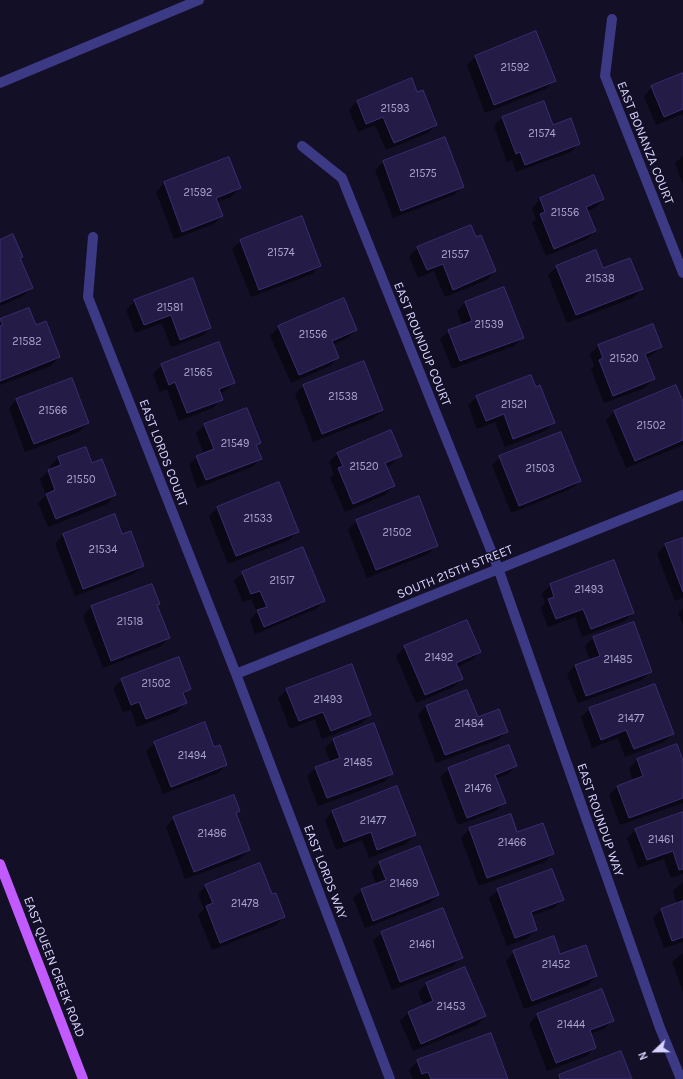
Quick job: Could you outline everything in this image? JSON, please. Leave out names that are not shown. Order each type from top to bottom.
[{"type":"main road","name":"EAST QUEEN CREEK ROAD","points":[[0,864],[83,1079]]},
{"type":"street","points":[[0,82],[199,0]]},
{"type":"street","name":"EAST BONANZA COURT","points":[[612,19],[605,76],[683,273]]},
{"type":"street","name":"EAST ROUNDUP COURT","points":[[302,146],[342,178],[498,568]]},
{"type":"street","name":"EAST LORDS COURT","points":[[93,237],[88,297],[236,674]]},
{"type":"street","name":"SOUTH 215TH STREET","points":[[236,674],[683,495]]},
{"type":"street","name":"EAST ROUNDUP WAY","points":[[498,568],[660,1028],[681,1079]]},
{"type":"street","name":"EAST LORDS WAY","points":[[236,674],[390,1079]]},
{"type":"building","points":[[536,31],[556,81],[494,105],[475,56]]},
{"type":"building","points":[[683,73],[683,109],[664,117],[651,86]]},
{"type":"building","points":[[412,78],[417,92],[423,90],[437,125],[394,143],[383,117],[366,124],[357,101]]},
{"type":"building","points":[[544,101],[553,125],[571,118],[580,144],[525,165],[520,152],[516,154],[502,117]]},
{"type":"building","points":[[445,137],[464,187],[401,211],[383,161]]},
{"type":"building","points":[[229,157],[241,188],[216,198],[223,216],[182,232],[164,182]]},
{"type":"building","points":[[594,175],[604,199],[586,207],[596,231],[554,249],[540,214],[545,212],[540,198]]},
{"type":"building","points":[[302,216],[321,266],[259,290],[240,240]]},
{"type":"building","points":[[471,225],[476,237],[481,235],[496,271],[453,290],[443,264],[427,270],[417,247]]},
{"type":"building","points":[[13,234],[23,257],[20,258],[33,288],[0,302],[0,240]]},
{"type":"building","points":[[596,250],[603,268],[630,258],[643,289],[576,315],[556,266]]},
{"type":"building","points":[[193,278],[211,328],[180,340],[171,315],[144,325],[134,300]]},
{"type":"building","points":[[504,287],[524,338],[460,361],[448,330],[472,321],[465,302]]},
{"type":"building","points":[[344,298],[357,330],[332,341],[339,358],[299,375],[278,326]]},
{"type":"building","points":[[29,308],[36,325],[46,321],[60,357],[0,381],[0,326],[3,325],[0,319]]},
{"type":"building","points":[[653,324],[662,347],[645,354],[655,379],[613,396],[599,360],[603,358],[598,345]]},
{"type":"building","points":[[219,342],[235,383],[219,389],[223,400],[187,413],[175,382],[169,385],[161,364]]},
{"type":"building","points":[[364,361],[383,410],[322,434],[303,385]]},
{"type":"building","points":[[531,375],[536,387],[540,385],[555,423],[513,439],[504,414],[486,421],[476,396]]},
{"type":"building","points":[[72,378],[89,423],[34,444],[16,399]]},
{"type":"building","points":[[676,385],[683,402],[683,440],[635,461],[614,411]]},
{"type":"building","points":[[247,408],[261,443],[256,445],[262,459],[206,480],[196,456],[214,449],[204,424]]},
{"type":"building","points":[[391,430],[402,456],[385,463],[395,486],[353,504],[338,468],[343,466],[337,453]]},
{"type":"building","points":[[561,432],[581,481],[519,506],[499,456]]},
{"type":"building","points":[[86,447],[92,463],[102,459],[116,495],[56,519],[46,494],[55,490],[48,470],[61,465],[58,457]]},
{"type":"building","points":[[279,482],[299,532],[236,556],[217,507]]},
{"type":"building","points":[[419,496],[438,546],[376,570],[356,520]]},
{"type":"building","points":[[115,514],[122,534],[131,531],[144,566],[83,589],[63,534]]},
{"type":"building","points":[[683,538],[683,592],[665,544]]},
{"type":"building","points":[[303,547],[325,601],[264,627],[257,610],[267,607],[260,591],[251,594],[242,572]]},
{"type":"building","points":[[614,560],[634,613],[591,629],[583,609],[556,619],[548,599],[554,597],[550,584]]},
{"type":"building","points":[[152,584],[160,604],[157,605],[170,638],[111,661],[91,606]]},
{"type":"building","points":[[467,620],[481,652],[456,663],[463,679],[425,695],[404,646]]},
{"type":"building","points":[[634,622],[652,672],[586,696],[575,665],[600,656],[593,637]]},
{"type":"building","points":[[179,657],[191,689],[183,693],[187,703],[146,719],[139,702],[131,705],[121,679]]},
{"type":"building","points":[[352,664],[371,715],[331,731],[323,712],[299,721],[286,689]]},
{"type":"building","points":[[655,684],[674,734],[634,749],[626,730],[601,740],[589,708]]},
{"type":"building","points":[[467,690],[478,717],[499,709],[508,732],[445,755],[426,706]]},
{"type":"building","points":[[205,722],[214,747],[220,745],[227,765],[171,787],[154,742]]},
{"type":"building","points":[[374,723],[393,774],[327,798],[315,767],[340,758],[333,739]]},
{"type":"building","points":[[677,744],[683,761],[683,798],[629,818],[617,786],[643,776],[637,759]]},
{"type":"building","points":[[509,745],[517,766],[495,775],[506,803],[467,818],[448,768]]},
{"type":"building","points":[[397,786],[416,835],[377,850],[371,832],[344,842],[332,811]]},
{"type":"building","points":[[234,795],[240,811],[236,813],[250,850],[194,872],[173,817]]},
{"type":"building","points":[[683,812],[683,869],[679,870],[673,851],[647,860],[635,829]]},
{"type":"building","points":[[511,814],[517,832],[543,823],[554,854],[487,878],[469,828]]},
{"type":"building","points":[[420,846],[439,895],[373,921],[361,889],[386,880],[379,862]]},
{"type":"building","points":[[260,863],[272,894],[276,893],[285,917],[220,943],[206,906],[213,903],[205,885]]},
{"type":"building","points":[[552,869],[564,900],[531,912],[537,930],[515,938],[497,889]]},
{"type":"building","points":[[683,901],[683,937],[672,941],[661,909]]},
{"type":"building","points":[[443,908],[463,958],[400,982],[381,932]]},
{"type":"building","points":[[554,936],[560,954],[586,945],[597,976],[532,1001],[513,951]]},
{"type":"building","points":[[465,967],[486,1016],[421,1044],[408,1012],[433,1001],[426,983]]},
{"type":"building","points":[[602,989],[614,1021],[590,1030],[596,1048],[556,1063],[537,1014]]},
{"type":"building","points":[[491,1033],[508,1079],[431,1079],[428,1072],[422,1074],[417,1060]]},
{"type":"building","points":[[621,1051],[632,1079],[560,1079],[559,1075]]}]
